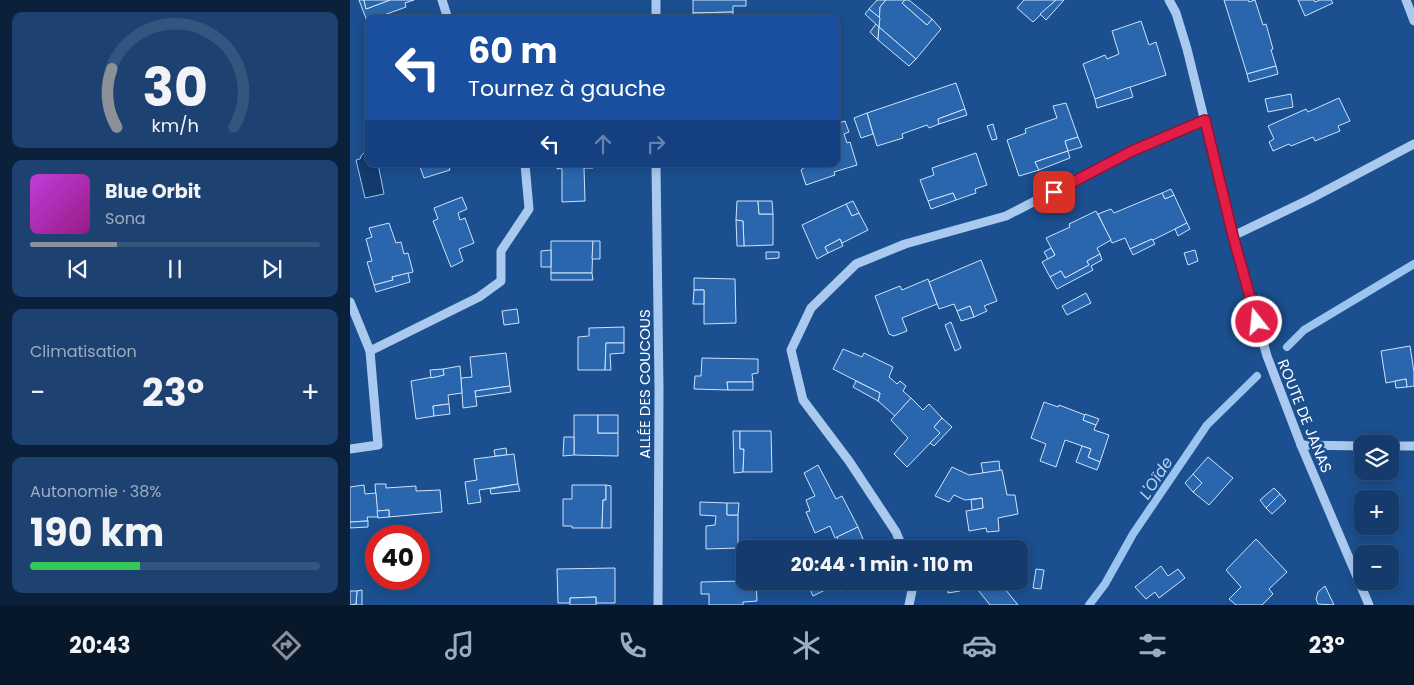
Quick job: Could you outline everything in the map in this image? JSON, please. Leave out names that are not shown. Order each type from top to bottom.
[{"type":"street","points":[[442,0],[447,15]]},
{"type":"street","points":[[656,0],[656,15]]},
{"type":"street","name":"ROUTE DE JANAS","points":[[1169,0],[1176,13],[1188,50],[1233,236],[1267,356],[1301,445],[1369,605]]},
{"type":"street","points":[[1406,0],[1414,21]]},
{"type":"street","points":[[899,540],[896,532],[849,461],[803,400],[790,350],[811,308],[856,264],[905,244],[1006,216],[1132,151],[1205,120]]},
{"type":"street","points":[[1233,236],[1310,199],[1414,144]]},
{"type":"street","points":[[370,351],[479,297],[501,281],[501,251],[530,210],[525,167]]},
{"type":"street","name":"ALLÉE DES COUCOUS","points":[[656,167],[659,389],[658,605]]},
{"type":"street","points":[[350,302],[370,351],[378,445],[350,449]]},
{"type":"street","points":[[1301,445],[1354,446]]},
{"type":"street","points":[[1399,446],[1414,446]]},
{"type":"street","points":[[909,605],[912,590]]},
{"type":"water","points":[[365,153],[365,167],[379,167],[384,194],[365,198],[356,160],[360,159]]},
{"type":"building","points":[[359,0],[364,0],[366,9],[390,0],[414,0],[405,3],[406,7],[384,15],[365,16]]},
{"type":"building","points":[[364,0],[390,0],[366,9]]},
{"type":"building","points":[[693,0],[746,0],[746,6],[733,6],[733,12],[693,13]]},
{"type":"building","points":[[877,0],[886,0],[880,7],[880,18],[869,9]]},
{"type":"building","points":[[886,0],[905,0],[902,3],[927,25],[932,19],[941,29],[916,59],[879,27],[880,7]]},
{"type":"building","points":[[905,0],[909,0],[932,19],[927,25],[902,3]]},
{"type":"building","points":[[1024,0],[1056,0],[1033,22],[1017,8]]},
{"type":"building","points":[[1056,0],[1064,0],[1046,20],[1040,14]]},
{"type":"building","points":[[1224,0],[1248,0],[1249,2],[1255,0],[1263,25],[1266,24],[1276,66],[1247,74]]},
{"type":"building","points":[[1298,0],[1314,0],[1315,2],[1331,0],[1333,3],[1305,16]]},
{"type":"building","points":[[869,9],[880,18],[879,27],[865,14]]},
{"type":"building","points":[[733,12],[733,15],[693,15],[693,13]]},
{"type":"building","points":[[1141,21],[1149,45],[1156,42],[1166,75],[1095,99],[1083,64],[1105,55],[1107,59],[1119,54],[1112,31]]},
{"type":"building","points":[[876,24],[879,27],[878,40],[870,32]]},
{"type":"building","points":[[879,27],[916,59],[909,66],[878,40]]},
{"type":"building","points":[[1276,66],[1278,74],[1249,82],[1247,74]]},
{"type":"building","points":[[956,83],[965,109],[938,119],[939,124],[929,128],[927,125],[902,134],[903,138],[877,146],[867,113]]},
{"type":"building","points":[[1130,87],[1133,97],[1097,108],[1095,99]]},
{"type":"building","points":[[1291,94],[1293,107],[1268,112],[1265,99]]},
{"type":"building","points":[[1339,98],[1350,121],[1338,126],[1340,131],[1315,141],[1313,137],[1273,151],[1269,142],[1274,139],[1268,126],[1306,109],[1308,112]]},
{"type":"building","points":[[1066,103],[1078,137],[1065,141],[1068,151],[1035,162],[1039,170],[1019,176],[1007,140],[1026,133],[1025,129],[1057,118],[1053,106]]},
{"type":"building","points":[[965,109],[967,115],[939,124],[938,119]]},
{"type":"building","points":[[867,113],[873,134],[861,138],[854,118]]},
{"type":"building","points":[[845,121],[849,132],[844,134],[847,143],[850,142],[857,165],[834,172],[835,175],[806,185],[801,170],[805,167],[840,167],[840,123]]},
{"type":"building","points":[[993,124],[997,139],[992,140],[987,126]]},
{"type":"building","points":[[1078,137],[1082,147],[1068,151],[1065,141]]},
{"type":"building","points":[[1068,151],[1070,158],[1039,170],[1035,162]]},
{"type":"building","points":[[976,153],[987,185],[975,189],[976,193],[956,200],[953,193],[928,201],[920,180],[934,175],[932,168]]},
{"type":"building","points":[[420,167],[449,167],[450,170],[424,178]]},
{"type":"building","points":[[557,167],[593,167],[584,168],[585,201],[562,202],[562,170],[561,168],[557,169]]},
{"type":"building","points":[[1171,189],[1174,195],[1165,199],[1162,193]]},
{"type":"building","points":[[953,193],[956,200],[931,209],[928,201]]},
{"type":"building","points":[[1162,193],[1165,199],[1174,195],[1187,223],[1130,249],[1125,238],[1112,243],[1098,214],[1111,209],[1114,213]]},
{"type":"building","points":[[462,197],[467,209],[458,213],[460,220],[465,218],[474,243],[459,249],[463,261],[451,267],[433,221],[438,219],[434,208]]},
{"type":"building","points":[[737,201],[758,201],[759,214],[773,214],[773,245],[744,246],[743,221],[736,220]]},
{"type":"building","points":[[758,201],[772,201],[773,214],[759,214]]},
{"type":"building","points":[[853,201],[859,213],[852,216],[846,204]]},
{"type":"building","points":[[846,204],[852,216],[859,213],[868,230],[842,243],[840,239],[825,247],[828,253],[817,259],[802,225]]},
{"type":"building","points":[[1096,211],[1111,240],[1097,248],[1100,254],[1087,261],[1089,265],[1065,278],[1061,271],[1050,277],[1042,262],[1055,255],[1046,238],[1070,227],[1069,224]]},
{"type":"building","points":[[736,220],[743,221],[744,246],[737,246]]},
{"type":"building","points":[[389,223],[396,243],[401,242],[404,254],[408,253],[413,272],[392,277],[393,280],[374,285],[367,262],[372,261],[366,239],[372,237],[369,228]]},
{"type":"building","points":[[1187,223],[1190,229],[1178,236],[1175,229]]},
{"type":"building","points":[[840,239],[843,246],[828,253],[825,247]]},
{"type":"building","points":[[1152,239],[1155,244],[1133,255],[1130,249]]},
{"type":"building","points":[[551,241],[593,241],[592,273],[551,273]]},
{"type":"building","points":[[593,241],[600,241],[600,259],[592,259]]},
{"type":"building","points":[[1051,248],[1055,255],[1048,259],[1044,252]]},
{"type":"building","points":[[551,250],[551,267],[541,267],[541,251]]},
{"type":"building","points":[[1195,250],[1198,261],[1188,265],[1184,253]]},
{"type":"building","points":[[766,252],[779,252],[779,258],[766,259]]},
{"type":"building","points":[[1100,254],[1102,260],[1091,266],[1093,270],[1057,289],[1050,277],[1061,271],[1065,278],[1089,265],[1087,261]]},
{"type":"building","points":[[981,260],[997,301],[984,306],[987,311],[974,317],[970,306],[957,311],[954,304],[939,309],[929,282]]},
{"type":"building","points":[[408,273],[410,282],[376,292],[374,285],[393,280],[392,277]]},
{"type":"building","points":[[551,273],[592,273],[593,280],[551,280]]},
{"type":"building","points":[[694,278],[735,279],[736,323],[704,324],[704,290],[694,290]]},
{"type":"building","points":[[928,279],[937,304],[902,318],[907,331],[894,336],[889,334],[875,296],[900,286],[902,290]]},
{"type":"building","points":[[694,290],[704,290],[704,304],[693,304]]},
{"type":"building","points":[[1086,293],[1091,303],[1067,315],[1062,306]]},
{"type":"building","points":[[970,306],[974,317],[961,321],[957,311]]},
{"type":"building","points":[[517,309],[519,323],[504,325],[502,311]]},
{"type":"building","points":[[951,322],[961,348],[955,351],[945,325]]},
{"type":"building","points":[[624,327],[624,343],[606,343],[605,370],[578,370],[578,337],[589,336],[589,328]]},
{"type":"building","points":[[606,343],[624,343],[624,353],[610,354],[611,370],[605,370]]},
{"type":"building","points":[[1410,346],[1414,386],[1407,387],[1406,379],[1386,383],[1381,351]]},
{"type":"building","points":[[843,349],[862,357],[864,353],[893,367],[889,377],[897,384],[900,381],[906,386],[903,391],[911,398],[895,416],[878,401],[880,393],[833,369]]},
{"type":"building","points":[[506,353],[510,386],[475,391],[477,406],[463,408],[461,378],[472,377],[470,357]]},
{"type":"building","points":[[702,358],[758,359],[758,373],[752,374],[753,382],[727,382],[728,390],[694,389],[695,376],[701,376]]},
{"type":"building","points":[[460,366],[462,393],[448,395],[449,404],[433,406],[434,416],[416,419],[411,381],[444,375],[443,369]]},
{"type":"building","points":[[443,369],[444,375],[431,378],[430,370]]},
{"type":"building","points":[[1406,379],[1407,387],[1396,388],[1395,381]]},
{"type":"building","points":[[856,381],[880,393],[878,401],[853,387]]},
{"type":"building","points":[[727,382],[753,382],[753,390],[728,390]]},
{"type":"building","points":[[510,386],[511,392],[476,397],[475,391]]},
{"type":"building","points":[[911,398],[923,410],[929,404],[942,418],[934,427],[940,433],[907,467],[894,454],[908,438],[891,420]]},
{"type":"building","points":[[1044,402],[1058,407],[1059,405],[1085,415],[1083,420],[1096,425],[1094,430],[1109,435],[1100,462],[1088,457],[1091,449],[1065,440],[1056,467],[1040,461],[1046,444],[1031,438]]},
{"type":"building","points":[[449,404],[450,414],[434,416],[433,406]]},
{"type":"building","points":[[1085,414],[1099,419],[1096,425],[1083,420]]},
{"type":"building","points":[[574,415],[598,415],[598,433],[618,433],[618,456],[574,455]]},
{"type":"building","points":[[598,415],[618,415],[618,433],[598,433]]},
{"type":"building","points":[[942,418],[952,427],[934,446],[930,443],[940,433],[934,427]]},
{"type":"building","points":[[733,431],[740,431],[740,449],[744,449],[743,472],[734,473]]},
{"type":"building","points":[[740,431],[771,431],[772,472],[743,472],[744,449],[740,449]]},
{"type":"building","points":[[564,437],[574,437],[574,455],[563,456]]},
{"type":"building","points":[[1082,446],[1091,449],[1088,457],[1100,462],[1097,470],[1076,462]]},
{"type":"building","points":[[506,448],[507,455],[495,456],[494,450]]},
{"type":"building","points":[[514,454],[518,484],[479,490],[481,502],[468,504],[465,482],[477,480],[474,459]]},
{"type":"building","points":[[1208,457],[1233,478],[1209,505],[1193,492],[1202,483],[1193,474]]},
{"type":"building","points":[[999,461],[1000,471],[983,473],[981,463]]},
{"type":"building","points":[[818,465],[836,499],[842,496],[858,527],[835,538],[830,526],[815,533],[806,512],[810,511],[806,500],[815,496],[804,473]]},
{"type":"building","points":[[952,467],[969,475],[1002,470],[1007,495],[1015,495],[1018,514],[998,518],[999,531],[987,532],[986,528],[969,531],[966,511],[983,508],[982,498],[965,500],[954,495],[949,502],[935,496]]},
{"type":"building","points":[[1193,474],[1202,483],[1193,492],[1185,483]]},
{"type":"building","points":[[375,484],[386,484],[386,488],[416,486],[416,491],[440,490],[442,512],[389,517],[389,510],[377,511]]},
{"type":"building","points":[[518,484],[520,491],[491,494],[490,489]]},
{"type":"building","points":[[364,485],[365,494],[376,493],[378,517],[367,517],[368,521],[350,522],[350,487]]},
{"type":"building","points":[[572,485],[606,485],[606,500],[603,500],[602,528],[572,528],[572,526],[563,526],[563,499],[572,499]]},
{"type":"building","points":[[606,485],[611,486],[611,528],[602,528],[603,500],[606,500]]},
{"type":"building","points":[[1274,488],[1280,494],[1266,508],[1260,500]]},
{"type":"building","points":[[1280,494],[1286,501],[1272,514],[1266,508]]},
{"type":"building","points":[[982,498],[983,508],[972,510],[971,500]]},
{"type":"building","points":[[700,502],[727,503],[727,515],[738,515],[738,540],[736,540],[736,548],[706,549],[706,526],[715,525],[716,516],[700,515]]},
{"type":"building","points":[[727,503],[739,503],[738,515],[727,515]]},
{"type":"building","points":[[389,510],[389,517],[378,518],[377,511]]},
{"type":"building","points":[[368,521],[368,525],[365,525],[365,527],[350,528],[350,522]]},
{"type":"building","points":[[858,527],[863,539],[838,540],[837,537]]},
{"type":"building","points":[[1256,539],[1287,572],[1269,589],[1273,594],[1262,605],[1236,605],[1229,599],[1241,587],[1226,570]]},
{"type":"building","points":[[1161,566],[1168,576],[1178,569],[1185,578],[1159,598],[1155,592],[1146,599],[1135,587]]},
{"type":"building","points":[[615,568],[615,603],[596,603],[596,597],[570,598],[570,603],[558,603],[557,569]]},
{"type":"building","points":[[1036,569],[1044,570],[1041,589],[1033,588]]},
{"type":"building","points":[[736,581],[736,590],[756,590],[757,601],[743,602],[743,605],[709,605],[709,594],[701,594],[701,582]]},
{"type":"building","points":[[1325,586],[1334,605],[1318,604],[1316,599],[1318,592]]},
{"type":"building","points":[[362,590],[362,605],[352,605],[356,604],[357,591]]},
{"type":"building","points":[[810,590],[825,590],[813,596]]},
{"type":"building","points":[[948,590],[960,590],[960,591],[948,593]]},
{"type":"building","points":[[978,590],[1006,590],[1018,605],[990,605]]},
{"type":"building","points":[[350,591],[357,591],[356,604],[350,605]]},
{"type":"building","points":[[596,597],[596,605],[570,605],[570,598]]},
{"type":"waterway","name":"L'Oïde","points":[[1287,347],[1304,330],[1414,264]]},
{"type":"waterway","name":"L'Oïde","points":[[1089,605],[1105,584],[1133,534],[1207,425],[1257,376]]},
{"type":"route","points":[[1054,192],[1132,151],[1205,120],[1233,236],[1257,322]]}]
